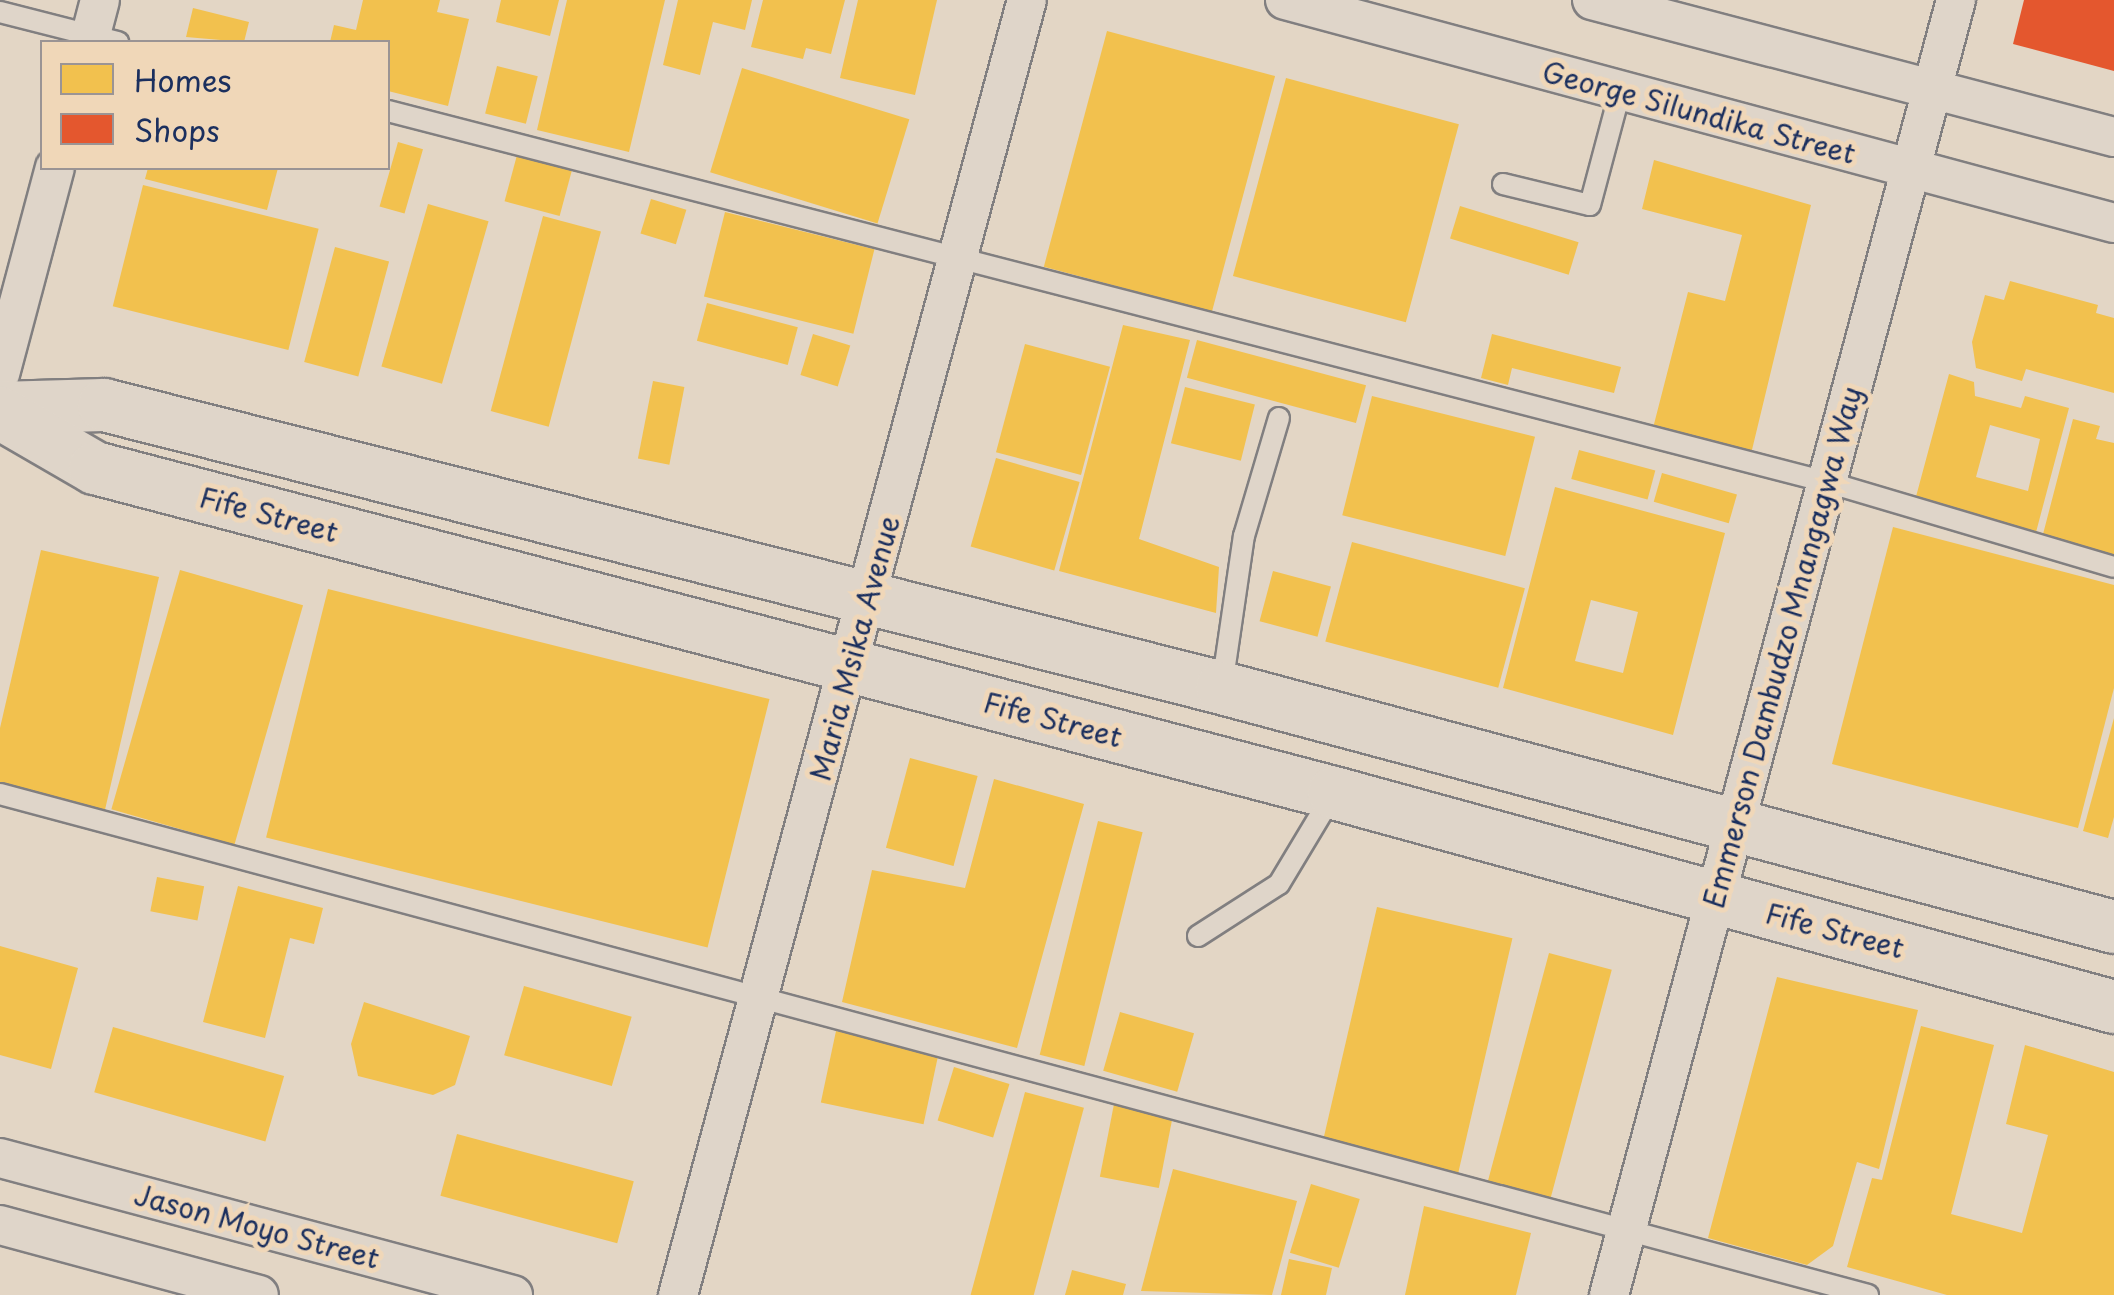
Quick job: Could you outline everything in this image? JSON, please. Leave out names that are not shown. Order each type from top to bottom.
[{"type":"street","name":"Maria Msika Avenue","points":[[678,1295],[1026,0]]},
{"type":"street","name":"George Silundika Street","points":[[1285,0],[2114,223]]},
{"type":"street","points":[[1592,0],[2114,137]]},
{"type":"street","name":"Emmerson Dambudzo Mnangagwa Way","points":[[1608,1295],[1956,0]]},
{"type":"street","points":[[0,374],[55,170]]},
{"type":"street","name":"Fife Street","points":[[0,410],[104,405],[1222,688],[2114,927]]},
{"type":"street","name":"Fife Street","points":[[0,410],[96,468],[1334,793],[2114,1007]]},
{"type":"street","name":"Jason Moyo Street","points":[[0,1158],[513,1295]]},
{"type":"street","points":[[0,1226],[259,1295]]},
{"type":"lane","points":[[0,12],[100,30]]},
{"type":"lane","points":[[1502,184],[1590,205],[1620,92]]},
{"type":"lane","points":[[390,112],[1827,482],[2114,567]]},
{"type":"lane","points":[[1222,688],[1244,536],[1279,418]]},
{"type":"lane","points":[[1198,936],[1279,884],[1334,793]]},
{"type":"lane","points":[[0,794],[1868,1295]]},
{"type":"building: Homes","points":[[363,0],[440,0],[437,12],[469,19],[448,106],[390,92],[390,40],[330,40],[334,25],[356,30]]},
{"type":"building: Homes","points":[[501,0],[559,0],[550,36],[496,22]]},
{"type":"building: Homes","points":[[567,0],[665,0],[629,152],[537,130]]},
{"type":"building: Homes","points":[[678,0],[752,0],[745,30],[713,22],[700,75],[663,65]]},
{"type":"building: Homes","points":[[763,0],[845,0],[831,54],[806,48],[803,59],[751,47]]},
{"type":"building: Homes","points":[[858,0],[937,0],[915,95],[840,78]]},
{"type":"building: Homes","points":[[193,8],[249,22],[244,40],[186,37]]},
{"type":"building: Homes","points":[[1107,31],[1275,76],[1212,312],[1044,267]]},
{"type":"building: Homes","points":[[497,66],[538,76],[526,124],[485,114]]},
{"type":"building: Homes","points":[[742,68],[909,119],[877,223],[710,172]]},
{"type":"building: Homes","points":[[1286,78],[1459,124],[1406,322],[1233,276]]},
{"type":"building: Homes","points":[[398,142],[423,149],[405,214],[380,206]]},
{"type":"building: Homes","points":[[517,155],[572,170],[560,216],[505,201]]},
{"type":"building: Homes","points":[[1654,160],[1811,205],[1751,454],[1653,428],[1688,292],[1725,301],[1742,235],[1642,209]]},
{"type":"building: Homes","points":[[147,170],[277,170],[267,210],[145,179]]},
{"type":"building: Homes","points":[[143,185],[319,229],[288,350],[113,306]]},
{"type":"building: Homes","points":[[651,199],[686,210],[676,244],[640,233]]},
{"type":"building: Homes","points":[[428,204],[489,221],[442,384],[381,366]]},
{"type":"building: Homes","points":[[1460,206],[1579,242],[1569,275],[1450,239]]},
{"type":"building: Homes","points":[[725,212],[874,249],[853,334],[704,296]]},
{"type":"building: Homes","points":[[543,216],[601,232],[549,427],[491,411]]},
{"type":"building: Homes","points":[[335,247],[389,261],[358,376],[304,362]]},
{"type":"building: Homes","points":[[2010,281],[2098,305],[2096,313],[2114,318],[2114,393],[2026,369],[2022,381],[1976,368],[1972,342],[1985,295],[2004,300]]},
{"type":"building: Homes","points":[[707,303],[798,327],[788,365],[697,341]]},
{"type":"building: Homes","points":[[1123,325],[1190,340],[1139,539],[1219,567],[1216,613],[1059,571]]},
{"type":"building: Homes","points":[[813,334],[850,345],[838,387],[800,375]]},
{"type":"building: Homes","points":[[1492,334],[1621,367],[1614,393],[1512,368],[1508,385],[1481,378]]},
{"type":"building: Homes","points":[[1197,340],[1366,385],[1356,423],[1187,378]]},
{"type":"building: Homes","points":[[1025,344],[1110,367],[1081,475],[996,452]]},
{"type":"building: Homes","points":[[1949,374],[1974,382],[1975,396],[2021,408],[2025,396],[2069,408],[2035,536],[1914,504]],"holes":[[[1990,425],[2040,439],[2028,491],[1976,477]]]},
{"type":"building: Homes","points":[[653,381],[684,387],[669,465],[638,459]]},
{"type":"building: Homes","points":[[1185,387],[1255,404],[1241,461],[1171,443]]},
{"type":"building: Homes","points":[[1372,396],[1535,437],[1505,556],[1342,515]]},
{"type":"building: Homes","points":[[2073,419],[2100,426],[2096,439],[2114,443],[2114,557],[2042,538]]},
{"type":"building: Homes","points":[[1579,450],[1655,470],[1648,499],[1571,479]]},
{"type":"building: Homes","points":[[996,458],[1080,482],[1054,570],[971,546]]},
{"type":"building: Homes","points":[[1662,473],[1737,494],[1729,523],[1654,502]]},
{"type":"building: Homes","points":[[1555,487],[1725,533],[1673,735],[1503,688]],"holes":[[[1591,600],[1638,612],[1623,673],[1575,661]]]},
{"type":"building: Homes","points":[[1893,527],[2114,585],[2114,688],[2078,828],[1832,764]]},
{"type":"building: Homes","points":[[1352,542],[1525,588],[1498,688],[1325,641]]},
{"type":"building: Homes","points":[[41,550],[159,577],[104,814],[0,790],[0,728]]},
{"type":"building: Homes","points":[[180,570],[303,605],[234,845],[111,809]]},
{"type":"building: Homes","points":[[1273,571],[1331,587],[1317,637],[1260,621]]},
{"type":"building: Homes","points":[[328,589],[769,699],[708,947],[266,837]]},
{"type":"building: Homes","points":[[2114,718],[2114,817],[2108,838],[2083,831]]},
{"type":"building: Homes","points":[[910,758],[978,776],[954,866],[886,848]]},
{"type":"building: Homes","points":[[994,779],[1084,804],[1017,1048],[842,1002],[872,870],[965,888]]},
{"type":"building: Homes","points":[[1098,821],[1143,832],[1084,1066],[1040,1055]]},
{"type":"building: Homes","points":[[157,877],[204,886],[197,921],[150,911]]},
{"type":"building: Homes","points":[[238,886],[323,908],[314,944],[290,938],[265,1038],[203,1022]]},
{"type":"building: Homes","points":[[1377,907],[1512,938],[1458,1174],[1323,1143]]},
{"type":"building: Homes","points":[[0,946],[78,968],[51,1069],[0,1055]]},
{"type":"building: Homes","points":[[1549,953],[1612,970],[1548,1206],[1486,1190]]},
{"type":"building: Homes","points":[[1777,977],[1918,1010],[1879,1169],[1857,1162],[1833,1246],[1807,1265],[1708,1238]]},
{"type":"building: Homes","points":[[524,986],[632,1017],[612,1086],[504,1055]]},
{"type":"building: Homes","points":[[364,1002],[470,1036],[455,1085],[433,1095],[358,1076],[351,1044]]},
{"type":"building: Homes","points":[[1120,1012],[1194,1033],[1177,1092],[1103,1071]]},
{"type":"building: Homes","points":[[1921,1026],[1994,1045],[1951,1214],[2022,1233],[2048,1135],[2006,1124],[2025,1045],[2114,1072],[2114,1295],[1947,1295],[1847,1267],[1872,1178],[1882,1180]]},
{"type":"building: Homes","points":[[113,1027],[284,1076],[265,1141],[94,1092]]},
{"type":"building: Homes","points":[[836,1031],[939,1053],[924,1124],[821,1102]]},
{"type":"building: Homes","points":[[954,1067],[1009,1084],[993,1138],[938,1121]]},
{"type":"building: Homes","points":[[1025,1092],[1084,1108],[1034,1295],[971,1295]]},
{"type":"building: Homes","points":[[1114,1104],[1173,1115],[1159,1188],[1100,1177]]},
{"type":"building: Homes","points":[[457,1134],[634,1181],[617,1243],[440,1196]]},
{"type":"building: Homes","points":[[1173,1169],[1297,1201],[1272,1295],[1141,1291]]},
{"type":"building: Homes","points":[[1311,1184],[1360,1199],[1339,1268],[1290,1253]]},
{"type":"building: Homes","points":[[1424,1206],[1531,1233],[1516,1295],[1405,1295]]},
{"type":"building: Homes","points":[[1289,1259],[1332,1268],[1326,1295],[1281,1295]]},
{"type":"building: Homes","points":[[1072,1270],[1126,1284],[1123,1295],[1065,1295]]},
{"type":"building: Shops","points":[[2024,0],[2114,0],[2114,71],[2013,44]]}]
